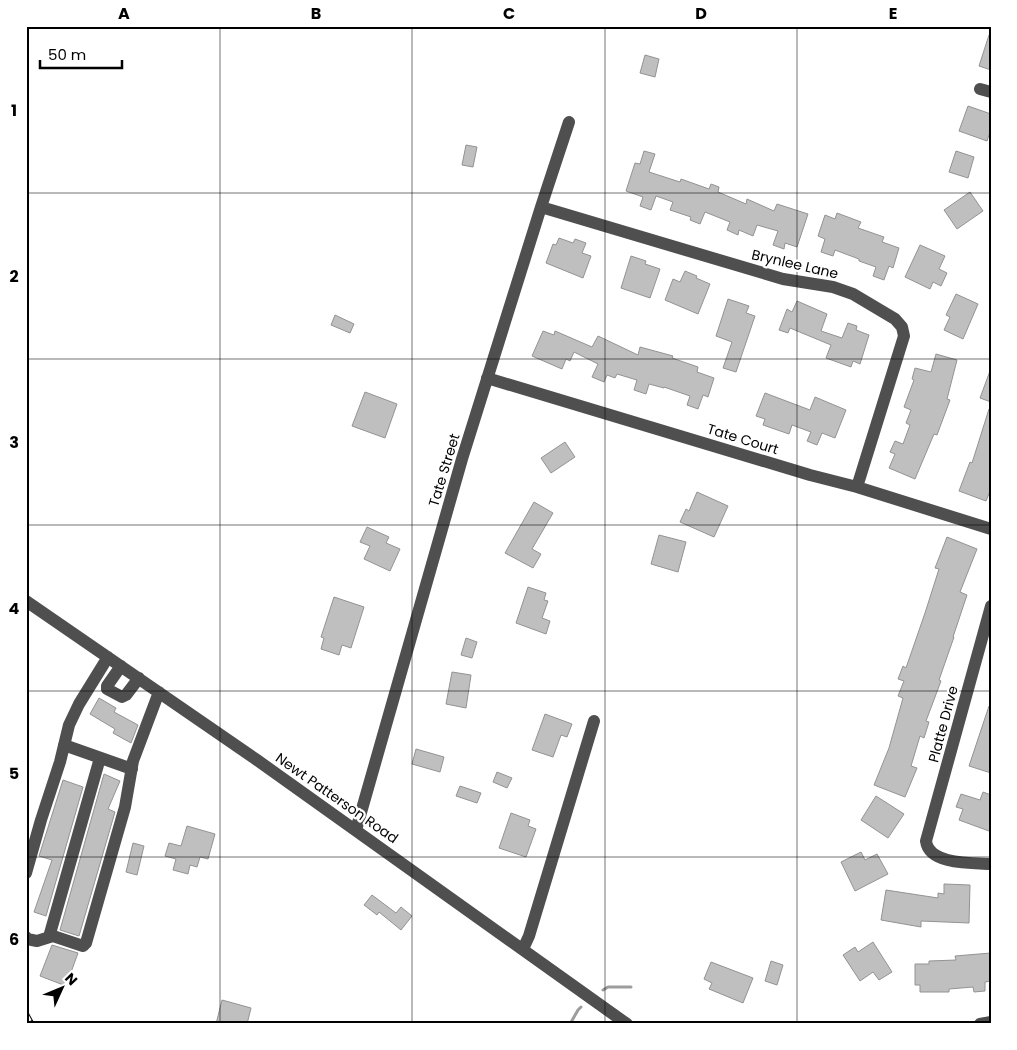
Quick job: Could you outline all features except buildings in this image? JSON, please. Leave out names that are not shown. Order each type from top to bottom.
[{"type":"street","name":"Tate Street","points":[[356,830],[460,467],[541,207],[570,122]]},
{"type":"street","name":"Brynlee Lane","points":[[541,207],[783,280],[833,287],[853,294],[895,319],[902,327],[904,336],[857,487]]},
{"type":"street","name":"Tate Court","points":[[488,378],[810,475],[857,487],[991,529]]},
{"type":"street","name":"Newt Patterson Road","points":[[26,601],[356,830],[627,1024]]},
{"type":"street","name":"Platte Drive","points":[[991,606],[926,841],[928,849],[946,859],[967,863],[991,864]]},
{"type":"street","points":[[26,873],[40,820],[60,762],[69,725],[79,704],[108,657]]},
{"type":"street","points":[[121,666],[107,686],[107,689],[122,697],[126,695],[139,678]]},
{"type":"street","points":[[26,936],[37,941],[53,936],[83,946],[86,943],[125,807],[133,761],[159,692]]},
{"type":"street","points":[[523,949],[529,936],[594,721]]},
{"type":"street","points":[[64,745],[132,769]]},
{"type":"street","points":[[49,937],[100,758]]},
{"type":"street","points":[[980,1024],[991,1022]]},
{"type":"waterway","points":[[603,990],[608,987],[631,987]]},
{"type":"waterway","points":[[570,1024],[581,1007]]},
{"type":"railway","points":[[26,1013],[32,1024]]}]
